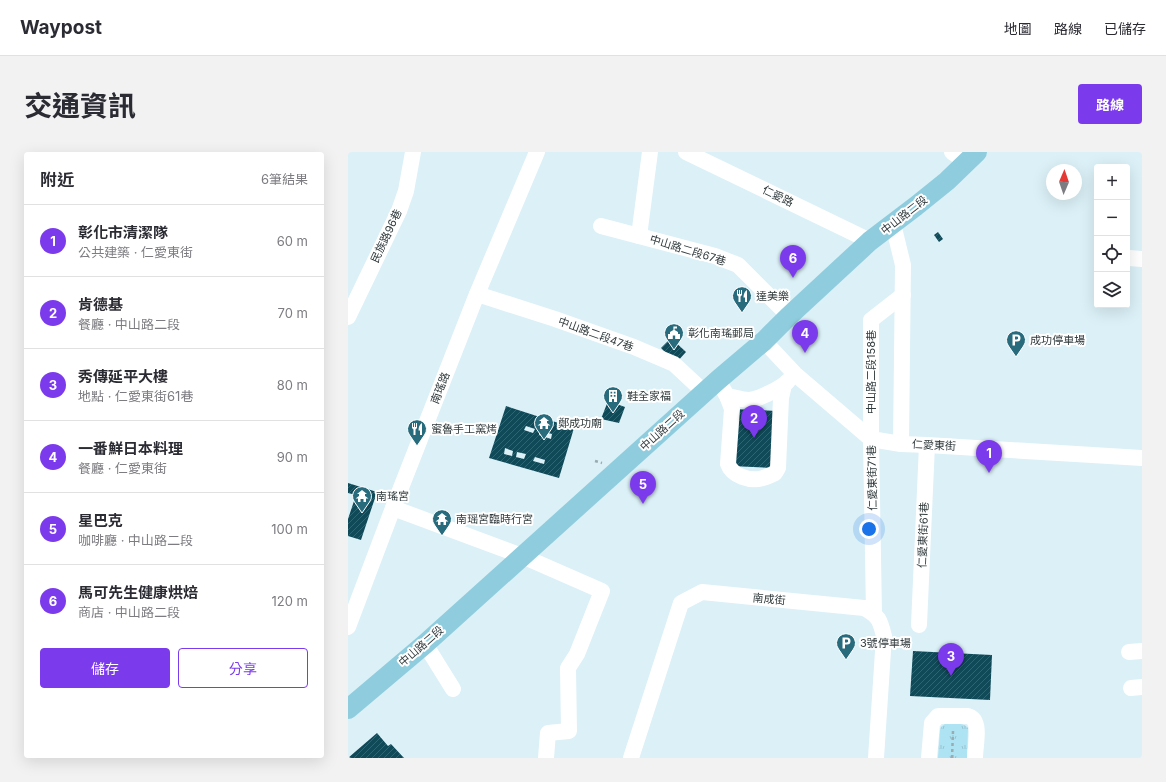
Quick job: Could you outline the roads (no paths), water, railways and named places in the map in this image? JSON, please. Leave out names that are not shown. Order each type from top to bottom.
[{"type":"main road","name":"中山路二段","points":[[348,709],[425,644],[522,556],[716,390],[789,316],[870,241],[893,224],[919,211],[946,181],[966,155]]},
{"type":"street","name":"民族路96巷","points":[[348,317],[399,211],[406,191],[413,152]]},
{"type":"street","name":"南瑤路","points":[[348,627],[477,294],[538,152]]},
{"type":"street","name":"中山路二段67巷","points":[[638,236],[650,152]]},
{"type":"street","name":"仁愛路","points":[[686,152],[870,241]]},
{"type":"street","points":[[893,224],[903,265],[901,444]]},
{"type":"street","name":"中山路二段67巷","points":[[601,226],[715,256],[738,266],[789,316]]},
{"type":"street","name":"中山路二段47巷","points":[[477,294],[612,340],[674,364],[716,390]]},
{"type":"street","name":"中山路二段158巷","points":[[871,440],[871,320],[902,295]]},
{"type":"street","points":[[764,341],[790,380],[871,440]]},
{"type":"street","points":[[716,390],[732,409],[728,464],[729,469],[742,478],[762,479],[775,473],[778,468],[781,398],[790,380]]},
{"type":"street","points":[[716,390],[750,400],[769,394],[790,380]]},
{"type":"street","name":"仁愛東街","points":[[871,440],[901,444],[927,444],[1142,458]]},
{"type":"street","name":"仁愛東街71巷","points":[[871,440],[874,613]]},
{"type":"street","name":"仁愛東街61巷","points":[[919,625],[927,444]]},
{"type":"street","points":[[393,508],[522,556],[602,591],[578,654],[568,668],[569,731],[548,733],[546,758]]},
{"type":"street","name":"南成街","points":[[631,758],[681,603],[702,592],[864,608],[874,613]]},
{"type":"street","points":[[874,613],[880,622],[884,636],[876,758]]},
{"type":"street","points":[[425,644],[453,689]]},
{"type":"street","points":[[930,758],[932,723],[938,716],[968,716],[975,722],[975,758]]},
{"type":"place","name":"馬可先生健康烘焙","points":[[793,278]]},
{"type":"place","name":"達美樂","points":[[742,313]]},
{"type":"place","name":"彰化南瑤郵局","points":[[674,350]]},
{"type":"place","name":"一番鮮日本料理","points":[[805,353]]},
{"type":"place","name":"成功停車場","points":[[1016,357]]},
{"type":"place","name":"鞋全家福","points":[[613,413]]},
{"type":"place","name":"肯德基","points":[[754,438]]},
{"type":"place","name":"鄭成功廟","points":[[544,440]]},
{"type":"place","name":"蜜魯手工窯烤","points":[[417,446]]},
{"type":"place","name":"彰化市清潔隊","points":[[989,473]]},
{"type":"place","name":"星巴克","points":[[643,504]]},
{"type":"place","name":"南瑤宮","points":[[362,513]]},
{"type":"place","name":"南瑶宮臨時行宮","points":[[442,536]]},
{"type":"place","name":"3號停車場","points":[[846,660]]},
{"type":"place","name":"秀傳延平大樓","points":[[951,676]]}]
